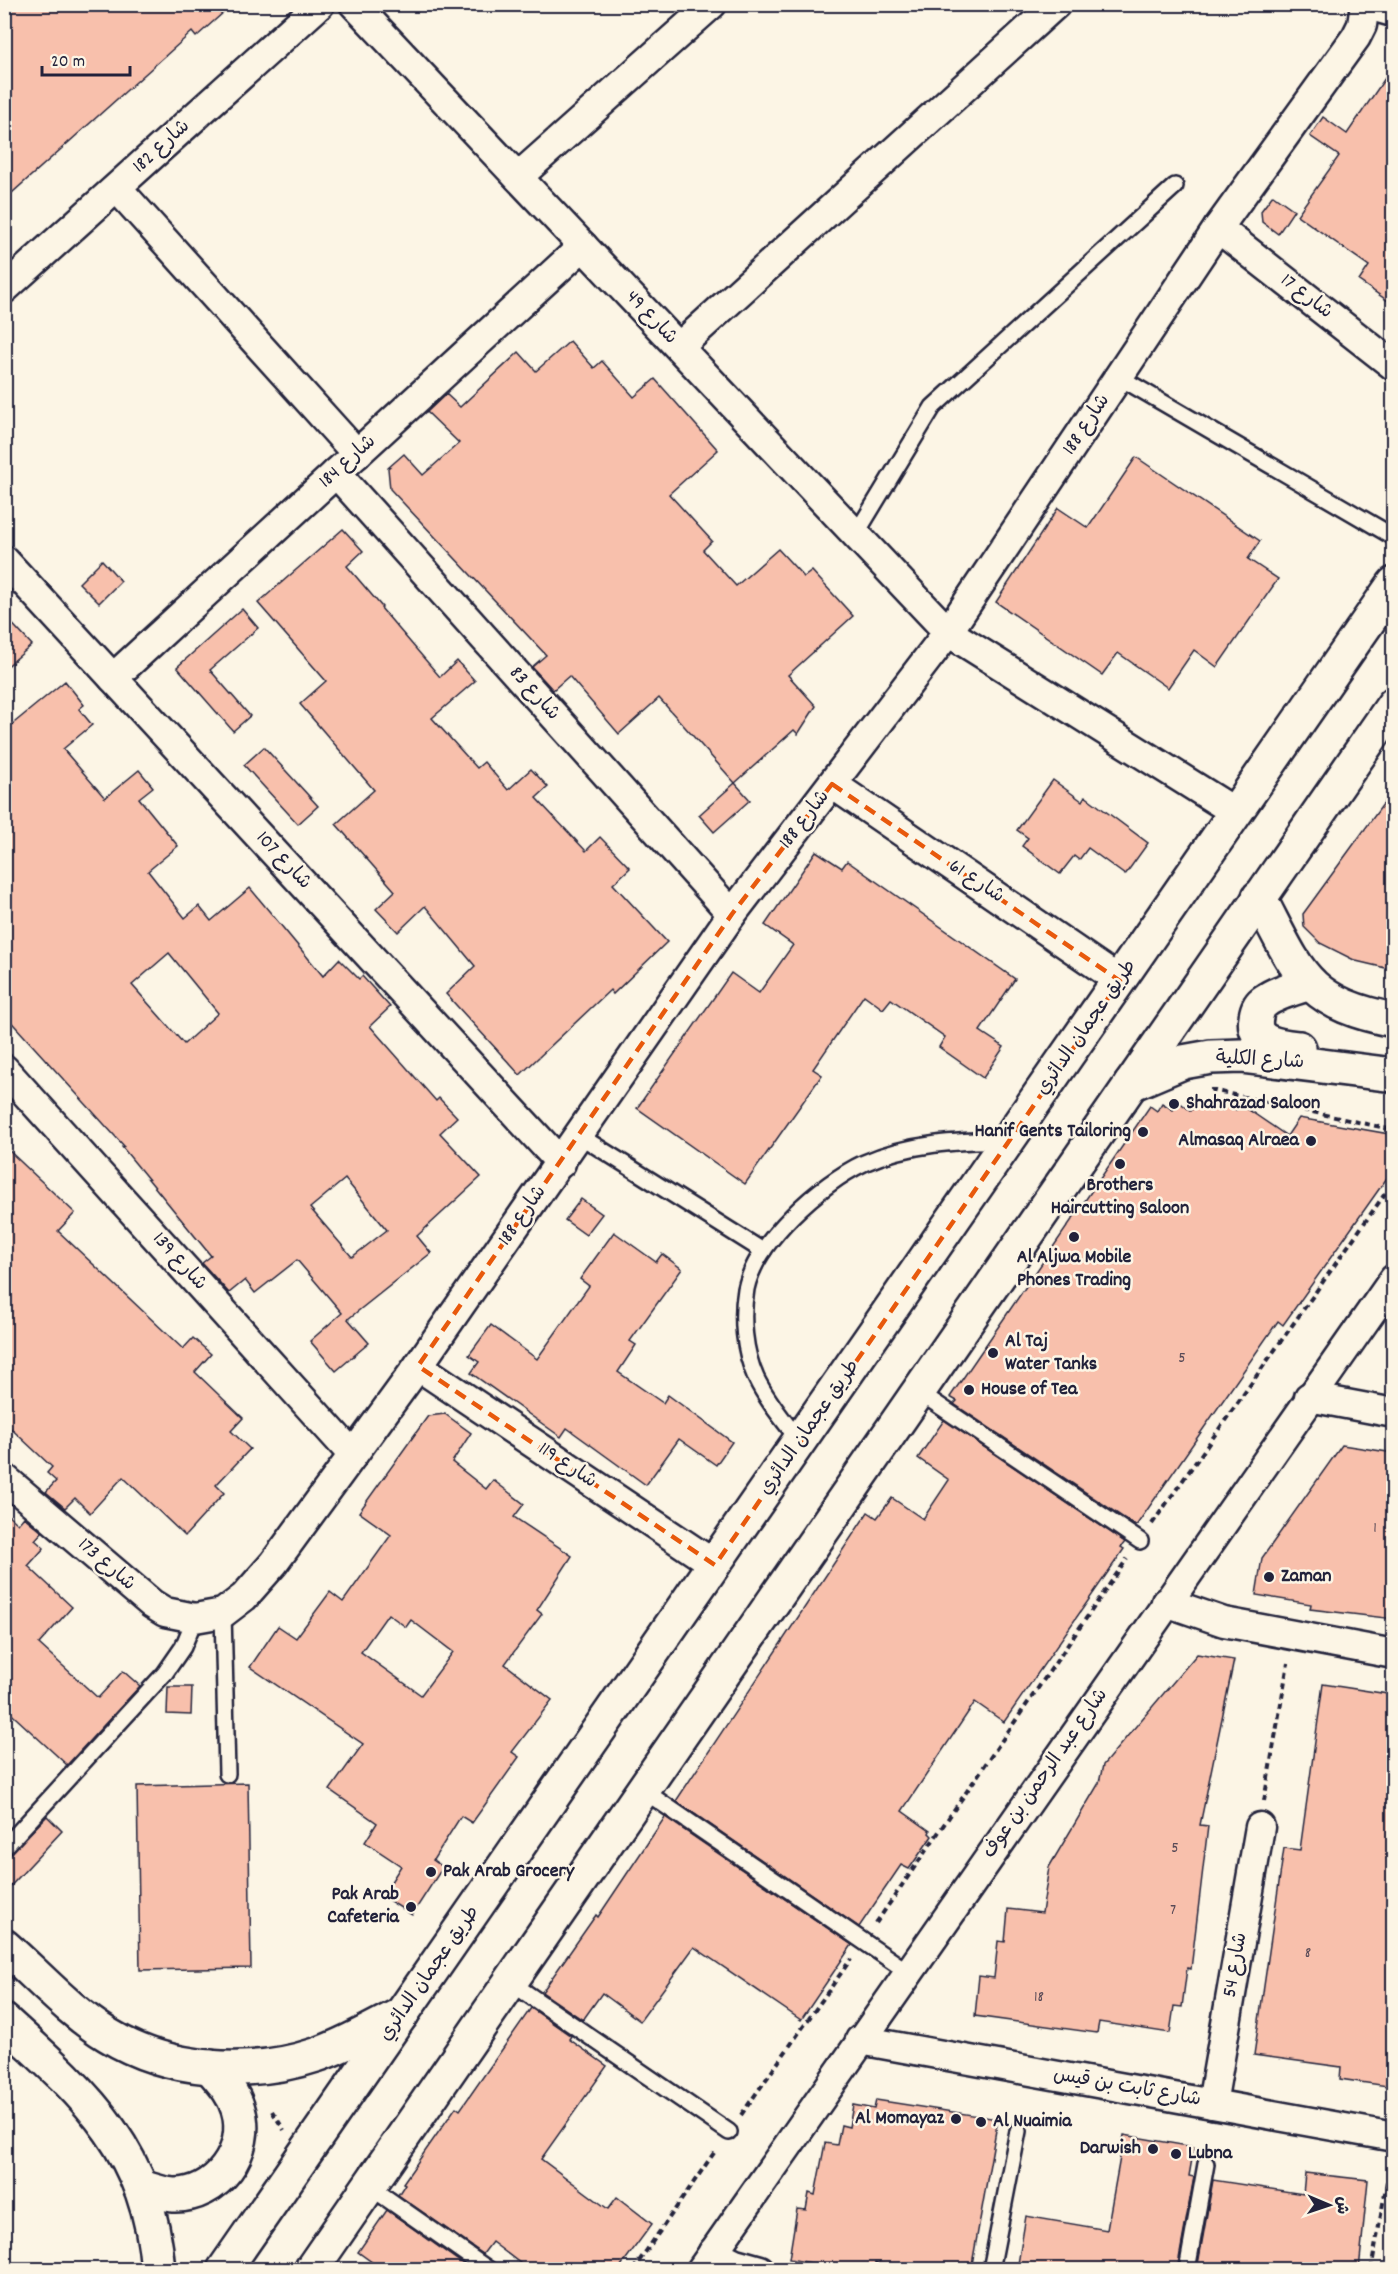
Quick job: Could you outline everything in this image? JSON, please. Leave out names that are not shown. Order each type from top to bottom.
[{"type":"main road","name":"طريق عجمان الدائري","points":[[224,2270],[1394,584]]},
{"type":"main road","points":[[311,2270],[1394,704]]},
{"type":"main road","points":[[1259,897],[1291,958],[1322,995],[1342,1007],[1394,1020]]},
{"type":"main road","points":[[1310,983],[1263,1002],[1257,1011],[1255,1022],[1258,1033],[1265,1041],[1275,1045],[1318,1053],[1334,1066]]},
{"type":"main road","name":"شارع الكلية","points":[[1131,1084],[1183,1062],[1211,1057],[1241,1056],[1394,1075]]},
{"type":"main road","points":[[4,1946],[82,2017],[109,2036],[158,2057],[210,2067],[263,2067],[315,2055],[402,2014]]},
{"type":"main road","points":[[4,2021],[87,2099],[118,2140],[141,2187],[150,2213],[158,2270]]},
{"type":"main road","points":[[141,2187],[172,2195],[202,2189],[227,2170],[235,2156],[241,2125],[233,2096],[210,2067]]},
{"type":"street","name":"شارع 49","points":[[354,4],[948,632],[1234,812]]},
{"type":"street","points":[[518,177],[712,4]]},
{"type":"street","points":[[679,347],[1056,4]]},
{"type":"street","name":"شارع 188","points":[[223,1613],[260,1581],[418,1366],[580,1136],[732,914],[948,632],[1218,228],[1356,37],[1365,8]]},
{"type":"street","name":"شارع 182","points":[[4,290],[117,188],[302,10]]},
{"type":"street","points":[[117,188],[357,454]]},
{"type":"street","name":"شارع 17","points":[[1218,228],[1394,366]]},
{"type":"street","name":"شارع 184","points":[[113,678],[583,246]]},
{"type":"street","name":"شارع 83","points":[[336,473],[732,914]]},
{"type":"street","name":"شارع 107","points":[[4,560],[561,1163]]},
{"type":"street","name":"شارع 61","points":[[832,784],[1120,981]]},
{"type":"street","name":"شارع 139","points":[[4,1069],[353,1455]]},
{"type":"street","name":"شارع عبد الرحمن بن عوف","points":[[707,2261],[1394,1279]]},
{"type":"street","name":"شارع 119","points":[[418,1366],[715,1565]]},
{"type":"street","points":[[1310,1397],[1394,1413]]},
{"type":"street","name":"شارع 173","points":[[4,1478],[152,1604],[165,1612],[195,1618],[223,1613]]},
{"type":"street","points":[[1166,1602],[1224,1622],[1394,1654]]},
{"type":"street","name":"شارع 54","points":[[1212,2104],[1260,1827]]},
{"type":"street","name":"شارع ثابت بن قيس","points":[[860,2040],[1212,2104],[1392,2146]]},
{"type":"street","points":[[707,2261],[735,2263],[760,2270]]},
{"type":"lane","points":[[1365,8],[1394,19]]},
{"type":"lane","points":[[856,534],[933,407],[1175,186]]},
{"type":"lane","points":[[1119,377],[1394,537]]},
{"type":"lane","points":[[580,1136],[763,1251]]},
{"type":"lane","points":[[800,1442],[757,1379],[747,1349],[744,1318],[747,1287],[763,1251],[798,1211],[831,1181],[865,1162],[905,1150],[948,1141],[1009,1140]]},
{"type":"lane","points":[[919,1392],[1140,1541]]},
{"type":"lane","points":[[223,1613],[227,1774]]},
{"type":"lane","points":[[4,1848],[165,1673],[183,1647],[195,1618]]},
{"type":"lane","points":[[644,1790],[908,1972]]},
{"type":"lane","points":[[510,1982],[729,2132]]},
{"type":"lane","points":[[992,2270],[1018,2131]]},
{"type":"lane","points":[[1187,2270],[1206,2164]]},
{"type":"lane","points":[[369,2186],[489,2270]]},
{"type":"path","points":[[1211,1057],[1212,1090],[1394,1130]]},
{"type":"path","points":[[633,2270],[1140,1541],[1394,1181]]},
{"type":"path","points":[[1260,1827],[1293,1636]]},
{"type":"path","points":[[263,2067],[269,2106],[304,2156]]},
{"type":"path","points":[[1371,2270],[1392,2146]]},
{"type":"highlighted area","points":[[832,784],[1120,981],[715,1565],[418,1366],[732,914]]},
{"type":"building","points":[[4,4],[233,4],[196,37],[192,32],[4,200]]},
{"type":"building","points":[[1394,65],[1394,305],[1359,281],[1369,266],[1297,215],[1339,156],[1310,136],[1323,117],[1347,134]]},
{"type":"building","points":[[1273,195],[1294,210],[1278,234],[1262,222],[1261,211]]},
{"type":"building","points":[[570,341],[594,368],[602,361],[634,397],[655,379],[718,450],[669,494],[712,541],[703,550],[736,586],[778,549],[804,577],[812,571],[853,616],[788,675],[816,706],[798,734],[794,730],[735,783],[659,698],[619,734],[569,676],[553,690],[532,667],[546,655],[390,489],[388,468],[404,454],[423,475],[459,443],[427,412],[446,394],[460,407],[519,352],[536,371]]},
{"type":"building","points":[[1136,457],[1260,541],[1248,559],[1278,579],[1217,667],[1194,650],[1168,688],[1118,653],[1102,675],[996,602],[1058,508],[1088,528]]},
{"type":"building","points":[[343,529],[363,551],[347,566],[440,677],[457,661],[475,681],[432,718],[477,768],[484,762],[508,790],[531,769],[548,787],[536,798],[586,851],[600,837],[630,868],[613,884],[667,942],[613,994],[610,990],[520,1075],[446,994],[475,966],[425,906],[398,932],[376,909],[395,891],[336,824],[374,790],[300,704],[326,681],[258,603]]},
{"type":"building","points":[[102,560],[121,581],[99,603],[79,583]]},
{"type":"building","points":[[242,609],[258,628],[210,670],[250,716],[233,731],[177,667]]},
{"type":"building","points":[[4,615],[32,645],[4,669]]},
{"type":"building","points":[[65,681],[84,705],[79,709],[92,725],[63,749],[105,798],[139,770],[153,787],[139,798],[178,846],[148,871],[185,918],[199,906],[211,921],[250,888],[323,976],[339,959],[359,979],[362,976],[390,1007],[370,1026],[436,1101],[439,1098],[457,1117],[440,1133],[481,1177],[417,1236],[431,1253],[348,1319],[369,1343],[336,1371],[310,1341],[342,1313],[297,1260],[255,1293],[245,1280],[229,1293],[202,1263],[211,1256],[122,1147],[124,1146],[4,1014],[4,731]],"holes":[[[169,953],[218,1013],[184,1044],[132,985]],[[345,1179],[387,1230],[352,1257],[310,1208]]]},
{"type":"building","points":[[264,747],[318,806],[298,824],[244,765]]},
{"type":"building","points":[[1053,780],[1082,801],[1085,796],[1148,843],[1125,875],[1088,848],[1079,860],[1074,856],[1060,874],[1022,846],[1028,838],[1017,830]]},
{"type":"building","points":[[735,783],[750,800],[714,832],[699,815]]},
{"type":"building","points":[[1394,789],[1394,970],[1356,961],[1320,943],[1304,927],[1303,914]]},
{"type":"building","points":[[816,851],[842,868],[847,861],[1015,979],[980,1031],[1004,1047],[983,1078],[939,1047],[945,1037],[891,999],[883,1009],[864,995],[813,1069],[822,1075],[745,1184],[637,1108],[731,973],[759,993],[793,945],[765,925]]},
{"type":"building","points":[[1210,1101],[1222,1110],[1227,1103],[1236,1110],[1240,1104],[1287,1136],[1299,1118],[1389,1134],[1394,1168],[1283,1325],[1278,1321],[1136,1526],[954,1404],[957,1401],[950,1397],[1150,1106],[1157,1111],[1162,1103],[1173,1110],[1179,1102],[1191,1111],[1196,1103],[1205,1109]]},
{"type":"building","points":[[4,1146],[75,1213],[58,1231],[183,1349],[193,1338],[211,1354],[195,1372],[243,1418],[231,1431],[250,1449],[216,1485],[224,1493],[185,1536],[123,1477],[90,1513],[75,1498],[65,1508],[46,1492],[56,1481],[47,1473],[52,1467],[4,1422]]},
{"type":"building","points":[[581,1199],[602,1214],[586,1235],[565,1220]]},
{"type":"building","points":[[614,1232],[656,1262],[662,1254],[682,1269],[630,1341],[636,1345],[618,1372],[663,1403],[668,1395],[732,1442],[716,1465],[679,1439],[646,1485],[567,1428],[561,1437],[471,1373],[479,1362],[469,1355],[491,1325],[537,1359],[589,1286],[580,1279]]},
{"type":"building","points":[[445,1414],[471,1433],[452,1462],[486,1489],[493,1480],[524,1504],[514,1517],[572,1556],[537,1610],[542,1614],[505,1664],[552,1700],[512,1752],[519,1757],[472,1823],[461,1816],[433,1860],[443,1867],[412,1915],[382,1896],[401,1866],[365,1842],[377,1823],[330,1790],[363,1744],[250,1667],[278,1626],[296,1638],[330,1592],[343,1602],[391,1535],[359,1512],[428,1416]],"holes":[[[388,1614],[406,1627],[411,1620],[453,1652],[421,1695],[361,1652]]]},
{"type":"building","points":[[944,1420],[1125,1542],[1121,1547],[1124,1549],[1004,1722],[975,1702],[902,1811],[930,1831],[932,1836],[909,1869],[901,1865],[859,1927],[676,1801],[868,1512],[877,1518],[892,1498],[923,1519],[949,1480],[918,1458]]},
{"type":"building","points":[[1342,1445],[1394,1453],[1394,1619],[1310,1609],[1311,1604],[1256,1595],[1262,1558]]},
{"type":"building","points":[[4,1511],[18,1524],[24,1517],[42,1532],[35,1540],[44,1548],[28,1566],[72,1607],[39,1644],[98,1698],[123,1671],[140,1686],[67,1765],[4,1707]]},
{"type":"building","points":[[1197,1654],[1234,1660],[1200,1825],[1208,1826],[1191,1969],[1187,1968],[1182,2007],[1174,2006],[1170,2033],[1099,2022],[1097,2033],[975,2016],[979,1976],[994,1978],[998,1941],[1005,1942],[1008,1909],[1042,1913],[1049,1867],[1099,1783],[1103,1765]]},
{"type":"building","points":[[1323,1684],[1394,1695],[1394,2087],[1340,2079],[1341,2067],[1254,2055],[1284,1848],[1300,1850]]},
{"type":"building","points":[[168,1687],[192,1687],[191,1715],[167,1714]]},
{"type":"building","points":[[248,1783],[251,1968],[140,1970],[137,1786]]},
{"type":"building","points":[[47,1816],[62,1831],[4,1893],[4,1860]]},
{"type":"building","points":[[665,1817],[852,1945],[801,2020],[694,1947],[640,2021],[602,1993],[583,2020],[542,1992],[596,1915],[598,1917]]},
{"type":"building","points":[[531,2008],[571,2036],[569,2039],[607,2066],[541,2159],[608,2209],[617,2197],[652,2224],[618,2270],[529,2270],[492,2242],[483,2254],[398,2195],[405,2184],[403,2183],[456,2107],[460,2110]]},
{"type":"building","points":[[876,2100],[998,2119],[971,2270],[914,2270],[875,2263],[874,2270],[851,2270],[789,2259],[797,2209],[806,2210],[809,2193],[815,2195],[825,2143],[837,2145],[841,2125],[849,2127],[853,2105],[874,2109]]},
{"type":"building","points":[[1124,2135],[1194,2147],[1189,2176],[1194,2177],[1177,2270],[1017,2270],[1026,2216],[1107,2230]]},
{"type":"building","points":[[1305,2173],[1368,2180],[1359,2270],[1197,2270],[1213,2180],[1303,2194]]},
{"type":"building","points":[[387,2210],[471,2270],[383,2270],[358,2252]]},
{"type":"place","name":"Shahrazad Saloon","points":[[1174,1104]]},
{"type":"place","name":"Hanif Gents Tailoring","points":[[1143,1132]]},
{"type":"place","name":"Almasaq Alraea","points":[[1311,1141]]},
{"type":"place","name":"Brothers Haircutting Saloon","points":[[1120,1164]]},
{"type":"place","name":"Al Aljwa Mobile Phones Trading","points":[[1074,1237]]},
{"type":"place","name":"Al Taj Water Tanks","points":[[993,1353]]},
{"type":"place","name":"House of Tea","points":[[969,1390]]},
{"type":"place","name":"Zaman","points":[[1269,1577]]},
{"type":"place","name":"Pak Arab Grocery","points":[[431,1872]]},
{"type":"place","name":"Pak Arab Cafeteria","points":[[411,1907]]},
{"type":"place","name":"Al Momayaz","points":[[956,2119]]},
{"type":"place","name":"Al Nuaimia","points":[[981,2122]]},
{"type":"place","name":"Darwish","points":[[1153,2149]]},
{"type":"place","name":"Lubna","points":[[1176,2154]]}]
